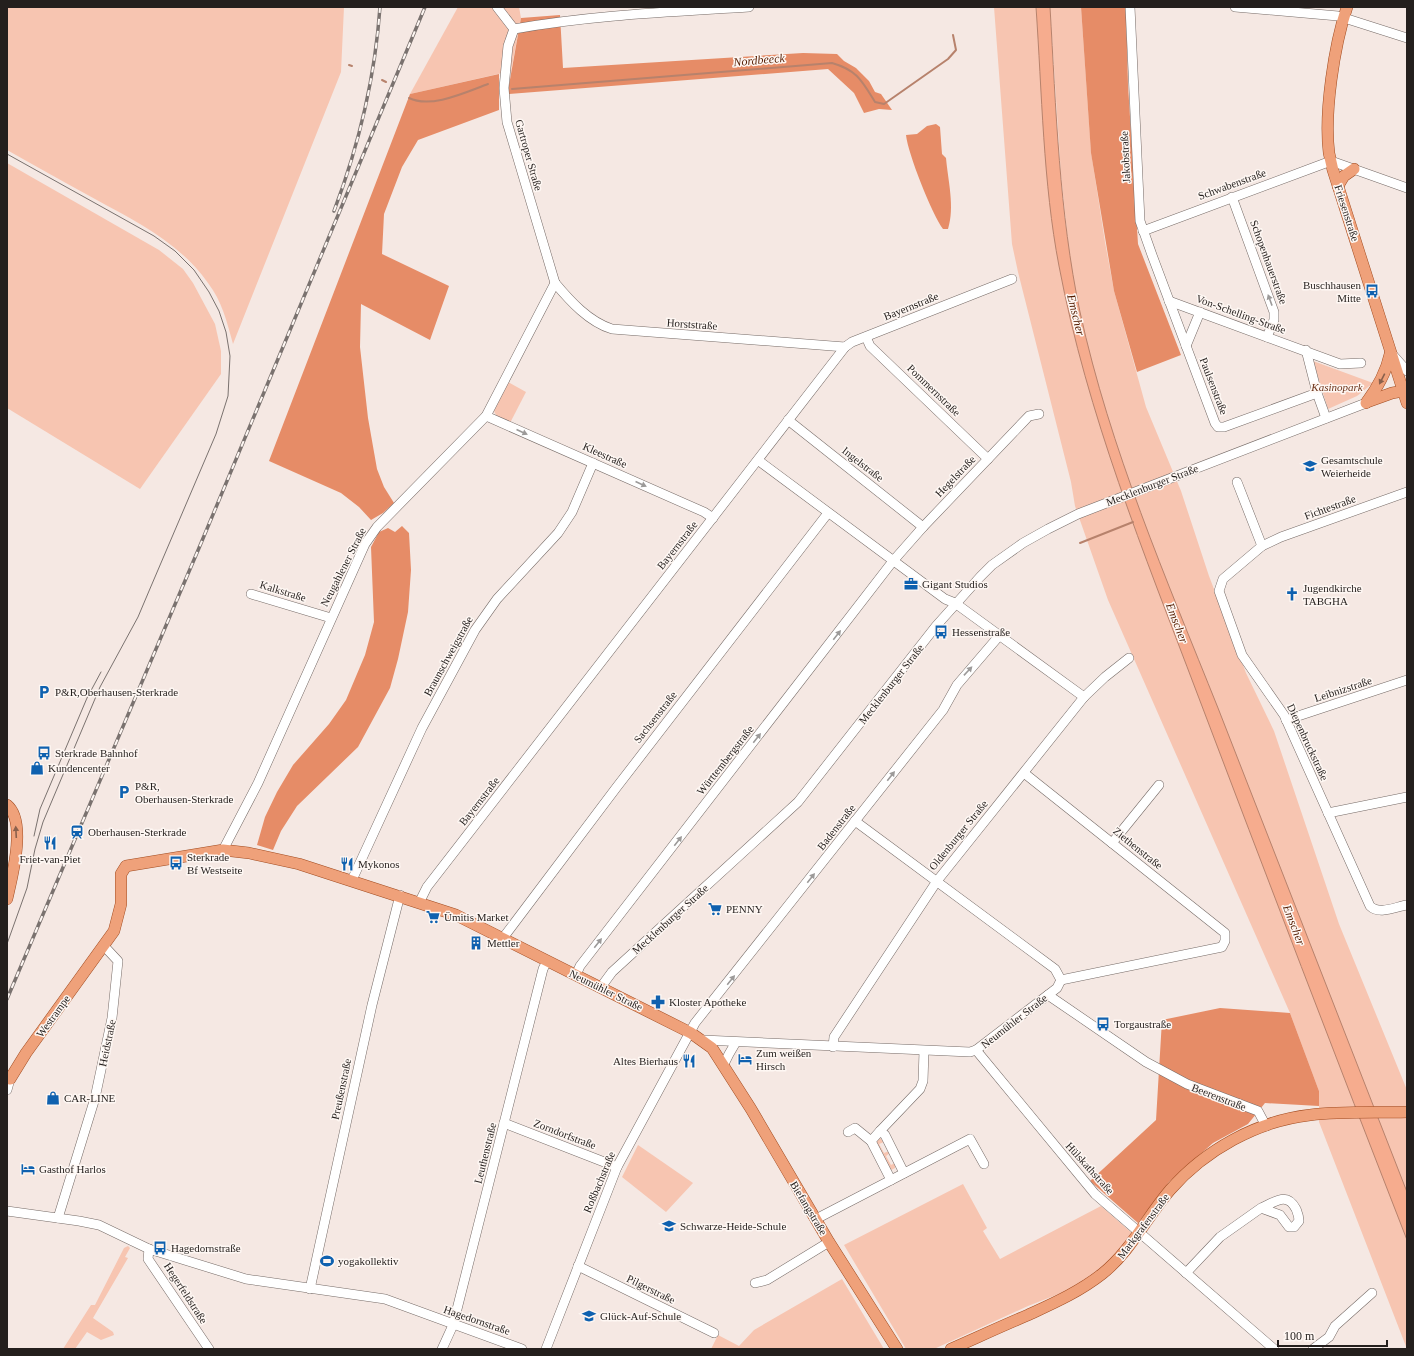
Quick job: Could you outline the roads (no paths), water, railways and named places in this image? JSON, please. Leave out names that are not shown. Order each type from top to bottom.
[{"type":"main road","name":"Friesenstraße","points":[[1347,7],[1338,45],[1330,100],[1328,135],[1331,161],[1390,351],[1405,391],[1407,403]]},
{"type":"main road","points":[[1338,186],[1344,176],[1354,170]]},
{"type":"main road","points":[[1366,402],[1385,373],[1390,351]]},
{"type":"main road","name":"Mecklenburger Straße","points":[[1366,402],[1392,393],[1405,391]]},
{"type":"main road","points":[[7,806],[14,816],[17,835],[7,899]]},
{"type":"main road","name":"Neumühler Straße","points":[[104,946],[114,931],[120,916],[122,872],[128,866],[223,850],[278,858],[420,901],[456,914],[703,1040]]},
{"type":"main road","name":"Westrampe","points":[[8,1082],[30,1048],[104,946]]},
{"type":"main road","name":"Biefangstraße","points":[[703,1040],[712,1048],[751,1109],[829,1242],[897,1349]]},
{"type":"main road","points":[[1266,1126],[1310,1115],[1407,1112]]},
{"type":"main road","name":"Markgrafenstraße","points":[[950,1349],[1078,1291],[1113,1264],[1140,1232],[1160,1202],[1190,1171],[1222,1146],[1266,1126]]},
{"type":"street","points":[[497,7],[514,29],[542,24],[674,10],[749,7]]},
{"type":"street","name":"Jakobstraße","points":[[1130,7],[1140,221],[1169,300]]},
{"type":"street","points":[[1236,7],[1325,11],[1407,38]]},
{"type":"street","name":"Gartroper Straße","points":[[514,29],[508,46],[504,88],[507,122],[554,284]]},
{"type":"street","points":[[1331,161],[1407,188]]},
{"type":"street","name":"Schwabenstraße","points":[[1143,231],[1331,161]]},
{"type":"street","name":"Schopenhauerstraße","points":[[1232,197],[1274,312],[1274,320],[1267,336]]},
{"type":"street","name":"Bayernstraße","points":[[420,901],[427,887],[713,518],[759,461],[788,420],[845,347],[852,342],[1012,279]]},
{"type":"street","name":"Horststraße","points":[[554,284],[588,316],[603,326],[612,329],[845,347]]},
{"type":"street","name":"Neugahlener Straße","points":[[223,850],[258,783],[365,544],[377,527],[486,416],[554,284]]},
{"type":"street","name":"Von-Schelling-Straße","points":[[1169,300],[1340,364],[1361,363]]},
{"type":"street","name":"Paulsenstraße","points":[[1169,300],[1215,423],[1218,427],[1317,393]]},
{"type":"street","points":[[1186,346],[1200,312]]},
{"type":"street","name":"Pommernstraße","points":[[866,337],[870,346],[988,459]]},
{"type":"street","points":[[1306,350],[1317,393],[1326,418]]},
{"type":"street","points":[[1390,351],[1407,371]]},
{"type":"street","name":"Mecklenburger Straße","points":[[601,987],[612,972],[798,802],[955,603],[980,577],[1012,551],[1048,528],[1102,504],[1366,402]]},
{"type":"street","name":"Hegelstraße","points":[[893,561],[923,527],[1029,416],[1039,414]]},
{"type":"street","name":"Kleestraße","points":[[486,416],[704,512],[713,518]]},
{"type":"street","name":"Ingelstraße","points":[[788,420],[923,527]]},
{"type":"street","points":[[759,461],[945,599],[955,603],[1084,697]]},
{"type":"street","name":"Braunschweigstraße","points":[[352,880],[422,728],[475,630],[497,599],[558,533],[572,512],[593,464]]},
{"type":"street","points":[[1237,482],[1262,546]]},
{"type":"street","name":"Fichtestraße","points":[[1219,591],[1222,579],[1262,546],[1281,537],[1407,492]]},
{"type":"street","name":"Sachsenstraße","points":[[503,938],[616,788],[828,513]]},
{"type":"street","name":"Württembergstraße","points":[[576,975],[580,966],[893,561]]},
{"type":"street","name":"Diepenbruckstraße","points":[[1219,591],[1242,656],[1286,720],[1370,906],[1374,910],[1379,911],[1407,905]]},
{"type":"street","name":"Kalkstraße","points":[[250,594],[331,618]]},
{"type":"street","name":"Badenstraße","points":[[691,1033],[695,1023],[703,1012],[713,1002],[775,920],[790,904],[943,710],[957,684],[999,636]]},
{"type":"street","name":"Oldenburger Straße","points":[[833,1047],[834,1037],[936,881],[1084,697],[1105,677],[1129,658]]},
{"type":"street","name":"Leibnizstraße","points":[[1286,720],[1407,680]]},
{"type":"street","name":"Ziethenstraße","points":[[1024,773],[1225,933],[1225,941],[1222,947],[1061,980]]},
{"type":"street","points":[[1112,843],[1159,786]]},
{"type":"street","points":[[1328,813],[1407,797]]},
{"type":"street","points":[[855,821],[1055,969],[1061,980]]},
{"type":"street","name":"Preußenstraße","points":[[310,1289],[372,1005],[400,895]]},
{"type":"street","name":"Heidstraße","points":[[58,1218],[95,1098],[112,1018],[118,961],[104,946]]},
{"type":"street","name":"Leuthenstraße","points":[[442,1349],[453,1325],[543,969],[547,961]]},
{"type":"street","name":"Neumühler Straße","points":[[703,1040],[965,1053],[976,1050],[1048,995],[1056,988],[1061,980]]},
{"type":"street","name":"Beerenstraße","points":[[1048,995],[1146,1062],[1187,1084],[1258,1111],[1266,1126]]},
{"type":"street","name":"Roßbachstraße","points":[[546,1349],[617,1167],[691,1033]]},
{"type":"street","points":[[723,1066],[728,1054],[736,1042]]},
{"type":"street","name":"Hülskathstraße","points":[[976,1050],[1086,1184],[1106,1204],[1274,1349]]},
{"type":"street","points":[[871,1141],[920,1089],[923,1081],[924,1052]]},
{"type":"street","name":"Zorndorfstraße","points":[[504,1123],[617,1167]]},
{"type":"street","points":[[848,1132],[855,1128],[871,1141],[891,1180]]},
{"type":"street","points":[[880,1131],[885,1135],[904,1173]]},
{"type":"street","points":[[816,1219],[970,1139],[984,1164]]},
{"type":"street","points":[[1186,1273],[1223,1234],[1261,1208]]},
{"type":"street","name":"Hagedornstraße","points":[[7,1211],[99,1225],[149,1249],[246,1279],[385,1299],[522,1349]]},
{"type":"street","points":[[755,1283],[768,1280],[829,1242]]},
{"type":"street","name":"Hegerfeldstraße","points":[[149,1249],[148,1259],[209,1349]]},
{"type":"street","name":"Pilgerstraße","points":[[578,1266],[714,1333]]},
{"type":"street","points":[[1313,1349],[1329,1337],[1335,1326],[1372,1293]]},
{"type":"water","name":"Emscher","points":[[1036,7],[1050,7],[1059,160],[1067,236],[1080,312],[1092,363],[1107,413],[1123,463],[1159,562],[1218,708],[1407,1192],[1407,1240],[1137,535],[1101,429],[1071,321],[1054,235],[1046,170]]},
{"type":"waterway","name":"Nordbeeck","points":[[512,89],[832,63],[853,73],[862,82],[875,102],[884,104],[948,59],[956,50],[953,35]]},
{"type":"waterway","name":"Nordbeeck","points":[[382,80],[386,82]]},
{"type":"waterway","name":"Nordbeeck","points":[[409,98],[418,101],[438,101],[488,84]]},
{"type":"waterway","points":[[1080,543],[1133,522]]},
{"type":"tram line","points":[[7,154],[154,236],[175,251],[194,270],[209,292],[219,311],[226,332],[230,356],[228,396],[216,434],[138,617],[100,687],[43,822],[35,849],[27,888],[7,944]]},
{"type":"tram line","points":[[34,836],[40,809],[87,698],[101,672]]},
{"type":"railway","points":[[334,211],[351,161],[370,85],[378,33],[380,7]]},
{"type":"railway","points":[[7,999],[199,548],[425,7]]},
{"type":"place","name":"Buschhausen Mitte","points":[[1372,291]]},
{"type":"place","name":"Gesamtschule Weierheide","points":[[1310,466]]},
{"type":"place","name":"Gigant Studios","points":[[911,584]]},
{"type":"place","name":"Jugendkirche TABGHA","points":[[1292,594]]},
{"type":"place","name":"Hessenstraße","points":[[941,632]]},
{"type":"place","name":"P&R,Oberhausen-Sterkrade","points":[[44,692]]},
{"type":"place","name":"Sterkrade Bahnhof","points":[[44,753]]},
{"type":"place","name":"Kundencenter","points":[[37,768]]},
{"type":"place","name":"P&R, Oberhausen-Sterkrade","points":[[124,792]]},
{"type":"place","name":"Oberhausen-Sterkrade","points":[[77,832]]},
{"type":"place","name":"Friet-van-Piet","points":[[50,843]]},
{"type":"place","name":"Sterkrade Bf Westseite","points":[[176,863]]},
{"type":"place","name":"Mykonos","points":[[347,864]]},
{"type":"place","name":"PENNY","points":[[715,909]]},
{"type":"place","name":"Ümitis Market","points":[[433,917]]},
{"type":"place","name":"Mettler","points":[[476,943]]},
{"type":"place","name":"Kloster Apotheke","points":[[658,1002]]},
{"type":"place","name":"Torgaustraße","points":[[1103,1024]]},
{"type":"place","name":"Zum weißen Hirsch","points":[[745,1059]]},
{"type":"place","name":"Altes Bierhaus","points":[[689,1061]]},
{"type":"place","name":"CAR-LINE","points":[[53,1098]]},
{"type":"place","name":"Gasthof Harlos","points":[[28,1169]]},
{"type":"place","name":"Schwarze-Heide-Schule","points":[[669,1226]]},
{"type":"place","name":"Hagedornstraße","points":[[160,1248]]},
{"type":"place","name":"yogakollektiv","points":[[327,1261]]},
{"type":"place","name":"Glück-Auf-Schule","points":[[589,1316]]},
{"type":"park label","name":"Kasinopark","points":[[1337,387]]}]
